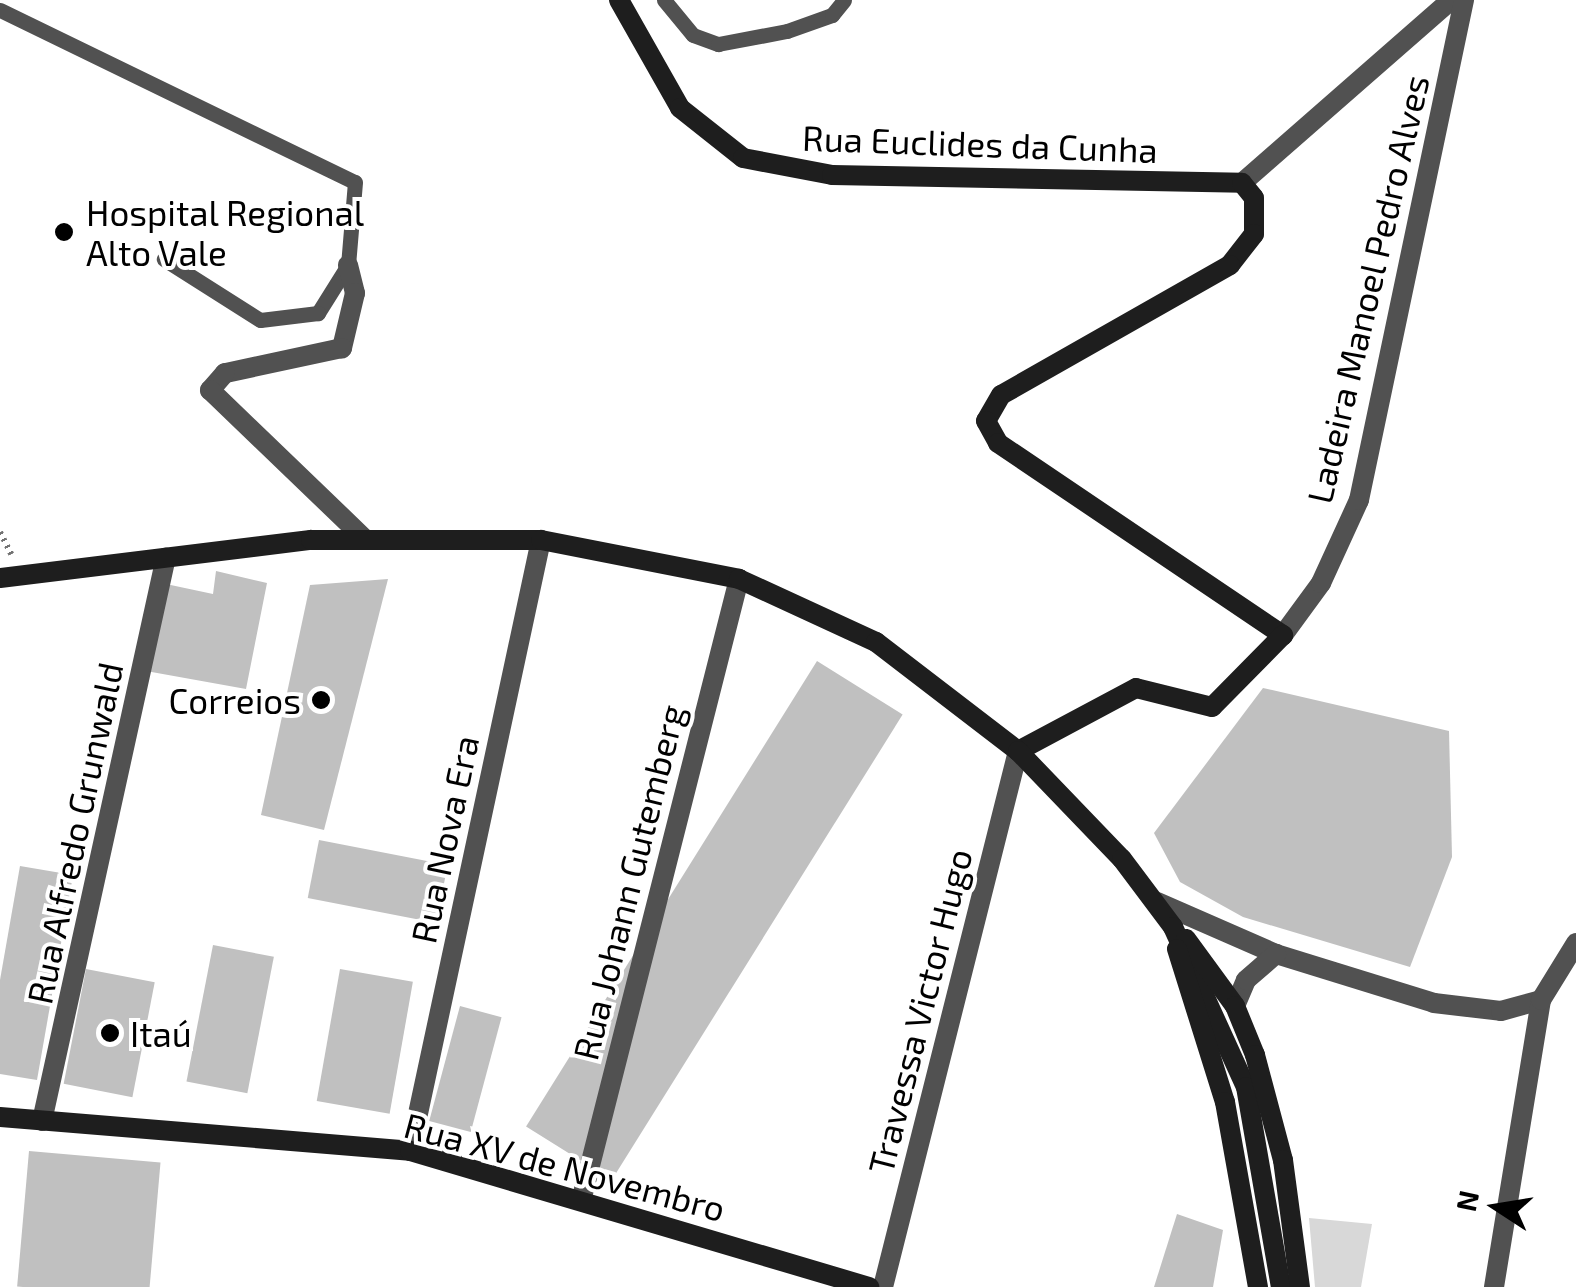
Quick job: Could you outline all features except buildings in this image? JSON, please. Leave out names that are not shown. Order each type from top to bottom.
[{"type":"main road","name":"Rua Euclides da Cunha","points":[[619,0],[680,108],[744,158],[832,176],[1242,183]]},
{"type":"main road","points":[[1018,751],[1136,688],[1212,707],[1283,635],[998,443],[986,421],[1001,395],[1230,265],[1258,216],[1242,183]]},
{"type":"main road","points":[[0,578],[365,539],[541,540],[739,579],[876,642],[1018,751],[1157,902],[1226,1008],[1283,1160],[1300,1287]]},
{"type":"main road","points":[[1173,927],[1225,1102],[1258,1287]]},
{"type":"main road","points":[[1226,1008],[1261,1142],[1281,1287]]},
{"type":"main road","name":"Rua XV de Novembro","points":[[0,1117],[410,1151],[868,1287]]},
{"type":"main road","points":[[1251,1238],[1283,1160]]},
{"type":"street","points":[[1242,183],[1451,0]]},
{"type":"street","name":"Ladeira Manoel Pedro Alves","points":[[1283,635],[1321,583],[1359,500],[1464,0]]},
{"type":"street","points":[[348,265],[355,294],[342,348],[225,373],[210,390],[365,539]]},
{"type":"street","name":"Rua Nova Era","points":[[410,1151],[541,540]]},
{"type":"street","name":"Rua Alfredo Grunwald","points":[[42,1121],[166,558]]},
{"type":"street","name":"Rua Johann Gutemberg","points":[[581,1201],[739,579]]},
{"type":"street","name":"Travessa Victor Hugo","points":[[883,1287],[1018,751]]},
{"type":"street","points":[[1157,902],[1276,954],[1434,1003],[1502,1011],[1542,1000]]},
{"type":"street","points":[[1494,1287],[1542,1000],[1576,944]]},
{"type":"street","points":[[1226,1008],[1246,980],[1276,954]]},
{"type":"lane","points":[[664,0],[694,34],[718,44],[786,32],[832,15],[844,0]]},
{"type":"lane","points":[[0,10],[349,177],[359,191],[348,265],[318,313],[280,323],[164,258]]},
{"type":"shaded area","points":[[1309,1218],[1372,1224],[1361,1287],[1315,1287]]},
{"type":"place","name":"Hospital Regional Alto Vale","points":[[64,232]]},
{"type":"place","name":"Correios","points":[[321,700]]},
{"type":"place","name":"Itaú","points":[[110,1033]]}]
